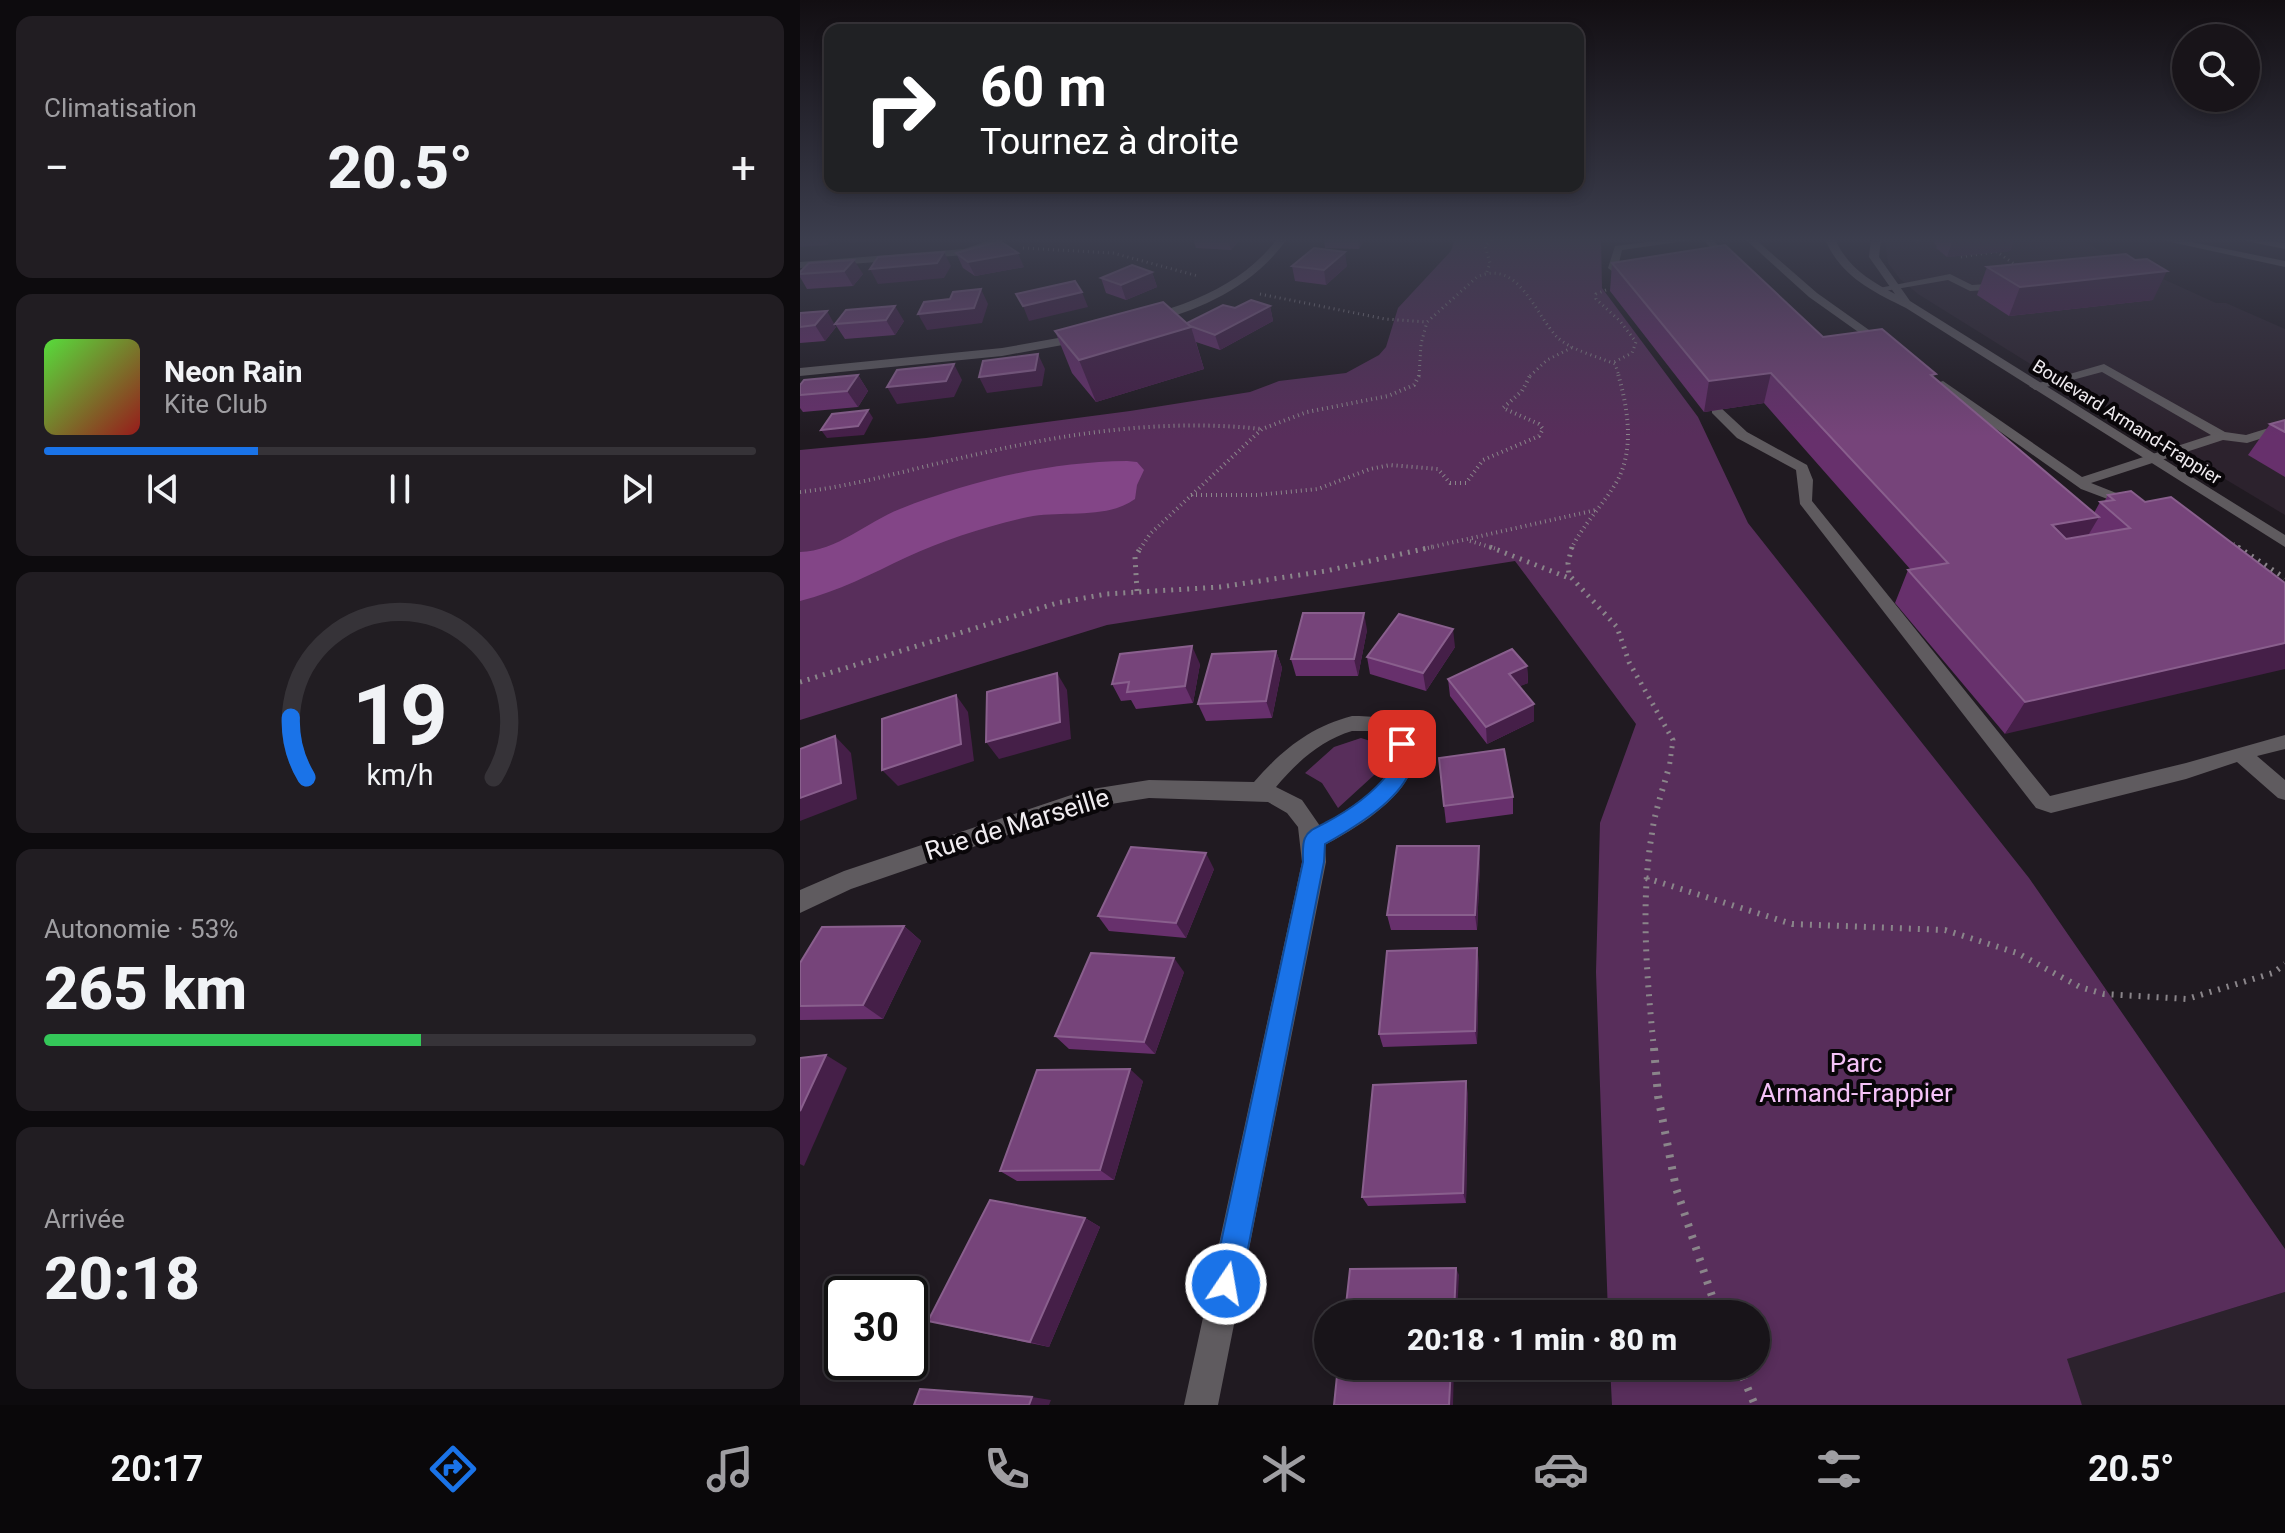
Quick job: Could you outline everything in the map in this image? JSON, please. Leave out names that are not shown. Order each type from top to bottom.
[{"type":"street","points":[[1135,324],[1190,305]]},
{"type":"street","name":"Boulevard Armand-Frappier","points":[[1910,306],[2285,542]]},
{"type":"street","points":[[800,372],[1002,352],[1096,335]]},
{"type":"street","points":[[1201,1405],[1314,862],[1315,839],[1349,820],[1400,774],[1405,760],[1402,744],[1393,731],[1360,720],[1343,724],[1325,732],[1259,791]]},
{"type":"street","name":"Rue de Marseille","points":[[800,902],[844,881],[1086,799],[1149,789],[1276,794],[1293,805],[1308,822],[1315,839]]},
{"type":"lane","points":[[1826,305],[1892,351]]},
{"type":"lane","points":[[1850,336],[1868,334]]},
{"type":"lane","points":[[2035,386],[2104,368],[2222,436],[2247,439],[2285,427]]},
{"type":"lane","points":[[1929,377],[2080,482],[2141,508]]},
{"type":"lane","points":[[1716,410],[1742,435],[1802,468],[1806,480],[1805,501],[2043,802],[2051,805],[2096,794],[2285,742]]},
{"type":"lane","points":[[2080,482],[2222,436]]},
{"type":"lane","points":[[2240,753],[2285,792]]},
{"type":"path","points":[[1312,305],[1372,317],[1427,322]]},
{"type":"path","points":[[1137,591],[1135,557],[1141,546],[1262,429],[1293,416],[1388,396],[1418,381],[1423,332],[1427,322],[1446,305]]},
{"type":"path","points":[[1532,305],[1555,336],[1574,347],[1614,362],[1628,356],[1636,342],[1602,305]]},
{"type":"path","points":[[1191,495],[1301,491],[1331,485],[1370,469],[1409,464],[1438,469],[1450,483],[1466,483],[1483,460],[1539,436],[1543,429],[1539,424],[1503,408],[1522,391],[1531,373],[1547,360],[1574,347]]},
{"type":"path","points":[[1573,580],[1566,565],[1584,526],[1618,481],[1627,447],[1622,384],[1614,362]]},
{"type":"path","points":[[800,492],[849,484],[1011,446],[1150,426],[1194,422],[1262,429]]},
{"type":"path","points":[[800,682],[1057,603],[1137,591],[1256,582],[1385,560],[1596,510]]},
{"type":"path","points":[[2221,537],[2285,578]]},
{"type":"path","points":[[1469,540],[1517,555],[1573,580],[1600,605],[1617,627],[1629,662],[1673,740],[1670,764],[1652,830],[1646,878],[1647,959],[1658,1096],[1684,1216],[1713,1300]]},
{"type":"path","points":[[1646,878],[1792,924],[1945,930],[2017,953],[2080,987],[2104,994],[2187,999],[2273,973],[2285,964]]},
{"type":"path","points":[[1744,1380],[1755,1405]]},
{"type":"shaded area","points":[[1935,305],[2230,305],[2285,329],[2285,515],[2155,437],[2151,439]]},
{"type":"shaded area","points":[[1137,462],[1144,470],[1135,499],[1123,506],[1097,512],[1028,517],[982,529],[921,551],[842,587],[800,601],[800,552],[827,547],[900,509],[955,489],[1011,474],[1068,465]]},
{"type":"shaded area","points":[[2285,1292],[2285,1405],[2082,1405],[2066,1359]]},
{"type":"green space","name":"Parc Armand-Frappier","points":[[1401,305],[1614,305],[1698,417],[1748,523],[2029,878],[2285,1249],[2285,1292],[2067,1359],[2082,1405],[1612,1405],[1611,1380],[1770,1380],[1770,1300],[1608,1300],[1596,972],[1600,823],[1636,724],[1515,561],[1107,625],[800,720],[800,450],[926,438],[1250,392],[1279,381],[1346,373],[1379,355],[1386,347]]},
{"type":"green space","points":[[1361,738],[1383,745],[1388,755],[1385,765],[1338,808],[1322,783],[1305,773],[1334,747]]},
{"type":"building","points":[[923,305],[975,305],[974,308],[918,314]]},
{"type":"building","points":[[1153,305],[1166,305],[1191,327],[1079,360],[1055,331]]},
{"type":"building","points":[[1223,305],[1235,308],[1242,305],[1270,306],[1215,335],[1187,323]]},
{"type":"building","points":[[1646,305],[1788,305],[1823,337],[1882,329],[1936,374],[1931,375],[2099,517],[2052,525],[2066,539],[2130,528],[2100,502],[2114,500],[2108,495],[2131,491],[2145,502],[2171,497],[2285,583],[2285,643],[2025,702],[1908,570],[1948,563],[1771,373],[1709,381]]},
{"type":"building","points":[[895,306],[886,320],[835,324],[846,310]]},
{"type":"building","points":[[827,311],[815,325],[800,327],[800,313]]},
{"type":"building","points":[[1038,354],[1035,370],[979,377],[983,361]]},
{"type":"building","points":[[954,364],[946,381],[887,387],[897,370]]},
{"type":"building","points":[[858,375],[847,391],[800,395],[800,385],[804,380]]},
{"type":"building","points":[[868,410],[858,426],[821,430],[832,414]]},
{"type":"building","points":[[2285,420],[2285,432],[2270,424]]},
{"type":"building","points":[[1303,613],[1364,613],[1354,659],[1291,659]]},
{"type":"building","points":[[1399,614],[1453,629],[1423,673],[1367,657]]},
{"type":"building","points":[[1192,646],[1185,686],[1127,692],[1129,682],[1112,684],[1120,654]]},
{"type":"building","points":[[1512,649],[1527,666],[1509,674],[1534,704],[1486,727],[1448,679]]},
{"type":"building","points":[[1276,651],[1266,701],[1198,704],[1212,654]]},
{"type":"building","points":[[1057,673],[1060,722],[986,742],[987,692]]},
{"type":"building","points":[[956,695],[961,744],[882,770],[882,719]]},
{"type":"building","points":[[835,736],[841,783],[800,798],[800,749]]},
{"type":"building","points":[[1504,749],[1513,797],[1444,806],[1439,758]]},
{"type":"building","points":[[1397,846],[1479,846],[1475,915],[1387,915]]},
{"type":"building","points":[[1131,847],[1206,853],[1176,923],[1098,916]]},
{"type":"building","points":[[904,926],[863,1005],[800,1006],[800,963],[822,927]]},
{"type":"building","points":[[1477,948],[1475,1031],[1379,1034],[1387,951]]},
{"type":"building","points":[[1091,953],[1174,958],[1144,1042],[1055,1036]]},
{"type":"building","points":[[826,1055],[800,1111],[800,1058]]},
{"type":"building","points":[[1130,1069],[1100,1170],[1000,1171],[1037,1070]]},
{"type":"building","points":[[1466,1081],[1463,1193],[1362,1197],[1373,1085]]},
{"type":"building","points":[[990,1200],[1085,1218],[1030,1342],[928,1321]]},
{"type":"building","points":[[1456,1268],[1455,1300],[1347,1300],[1350,1269]]},
{"type":"building","points":[[1337,1380],[1450,1380],[1449,1405],[1334,1405]]},
{"type":"building","points":[[920,1389],[1032,1397],[1029,1405],[914,1405]]},
{"type":"route","points":[[1226,1284],[1314,862],[1315,839],[1349,820],[1387,789],[1400,774],[1405,760],[1402,744]]}]
